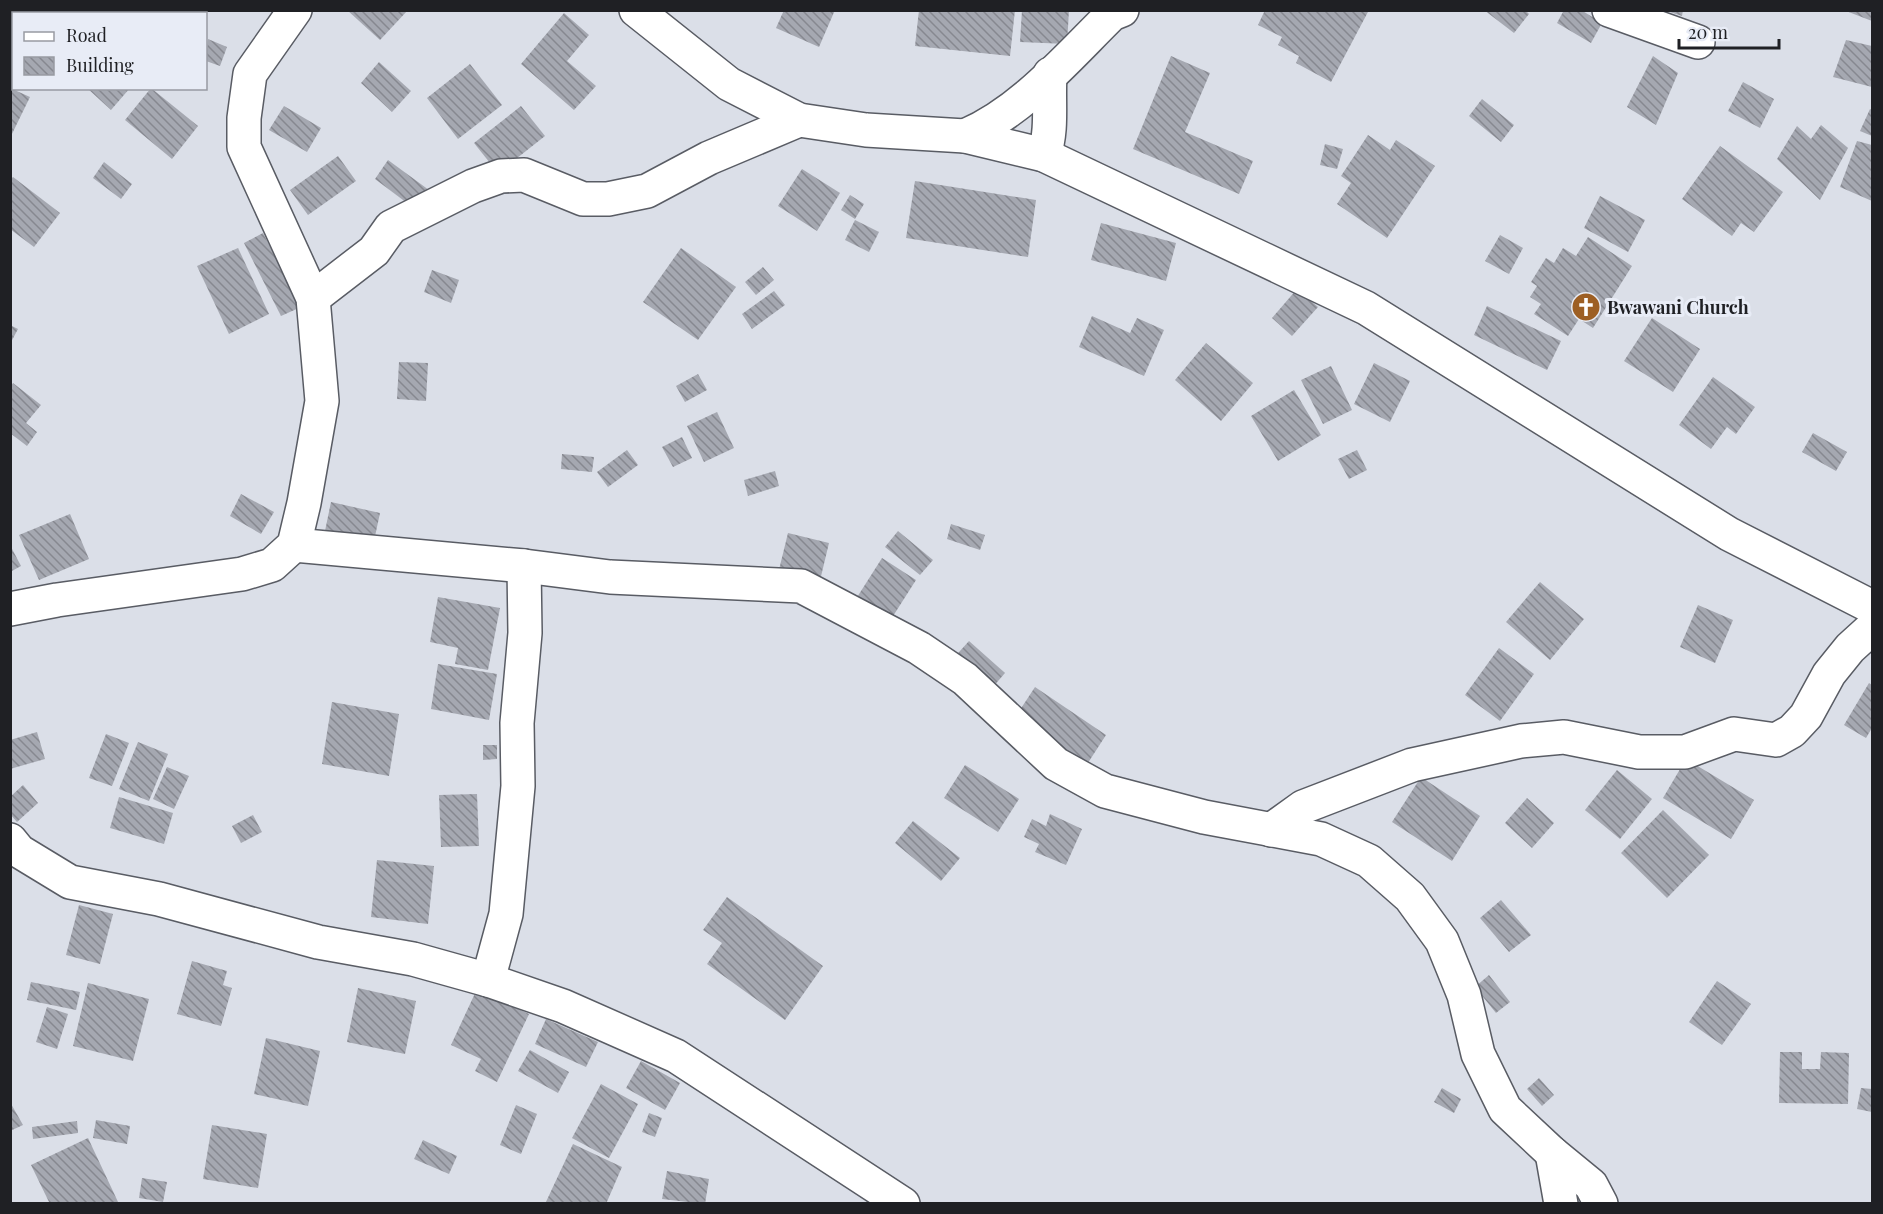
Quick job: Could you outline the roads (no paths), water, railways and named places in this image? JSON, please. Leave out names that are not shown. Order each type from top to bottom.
[{"type":"street","points":[[10,609],[57,600],[242,574],[272,565],[294,545],[322,402],[313,298],[244,147],[244,118],[250,74],[295,10]]},
{"type":"street","points":[[636,10],[729,84],[799,120],[866,130],[965,136],[1044,155],[1366,308],[1729,534],[1872,608]]},
{"type":"street","points":[[965,136],[989,126],[1050,74],[1112,14],[1122,10]]},
{"type":"street","points":[[1609,10],[1698,42]]},
{"type":"street","points":[[1044,155],[1051,136],[1048,106],[1050,74]]},
{"type":"street","points":[[313,298],[374,251],[391,227],[473,186],[501,176],[524,175],[584,200],[608,200],[647,191],[709,158],[799,120]]},
{"type":"street","points":[[294,545],[524,566],[610,577],[801,586],[919,648],[965,679],[1056,764],[1105,791],[1204,817],[1321,839],[1370,861],[1410,897],[1442,941],[1464,995],[1478,1054],[1505,1109],[1552,1154],[1591,1185],[1601,1203]]},
{"type":"street","points":[[488,980],[506,914],[518,786],[517,723],[525,633],[524,566]]},
{"type":"street","points":[[1270,830],[1303,807],[1412,765],[1521,741],[1564,737],[1639,752],[1685,752],[1734,734],[1776,740],[1792,731],[1806,716],[1829,674],[1850,648],[1872,628]]},
{"type":"street","points":[[10,840],[19,851],[70,882],[159,899],[318,942],[413,959],[488,980],[563,1006],[676,1056],[903,1203]]},
{"type":"street","points":[[1552,1154],[1561,1203]]},
{"type":"place","name":"Bwawani Church","points":[[1586,307]]}]
